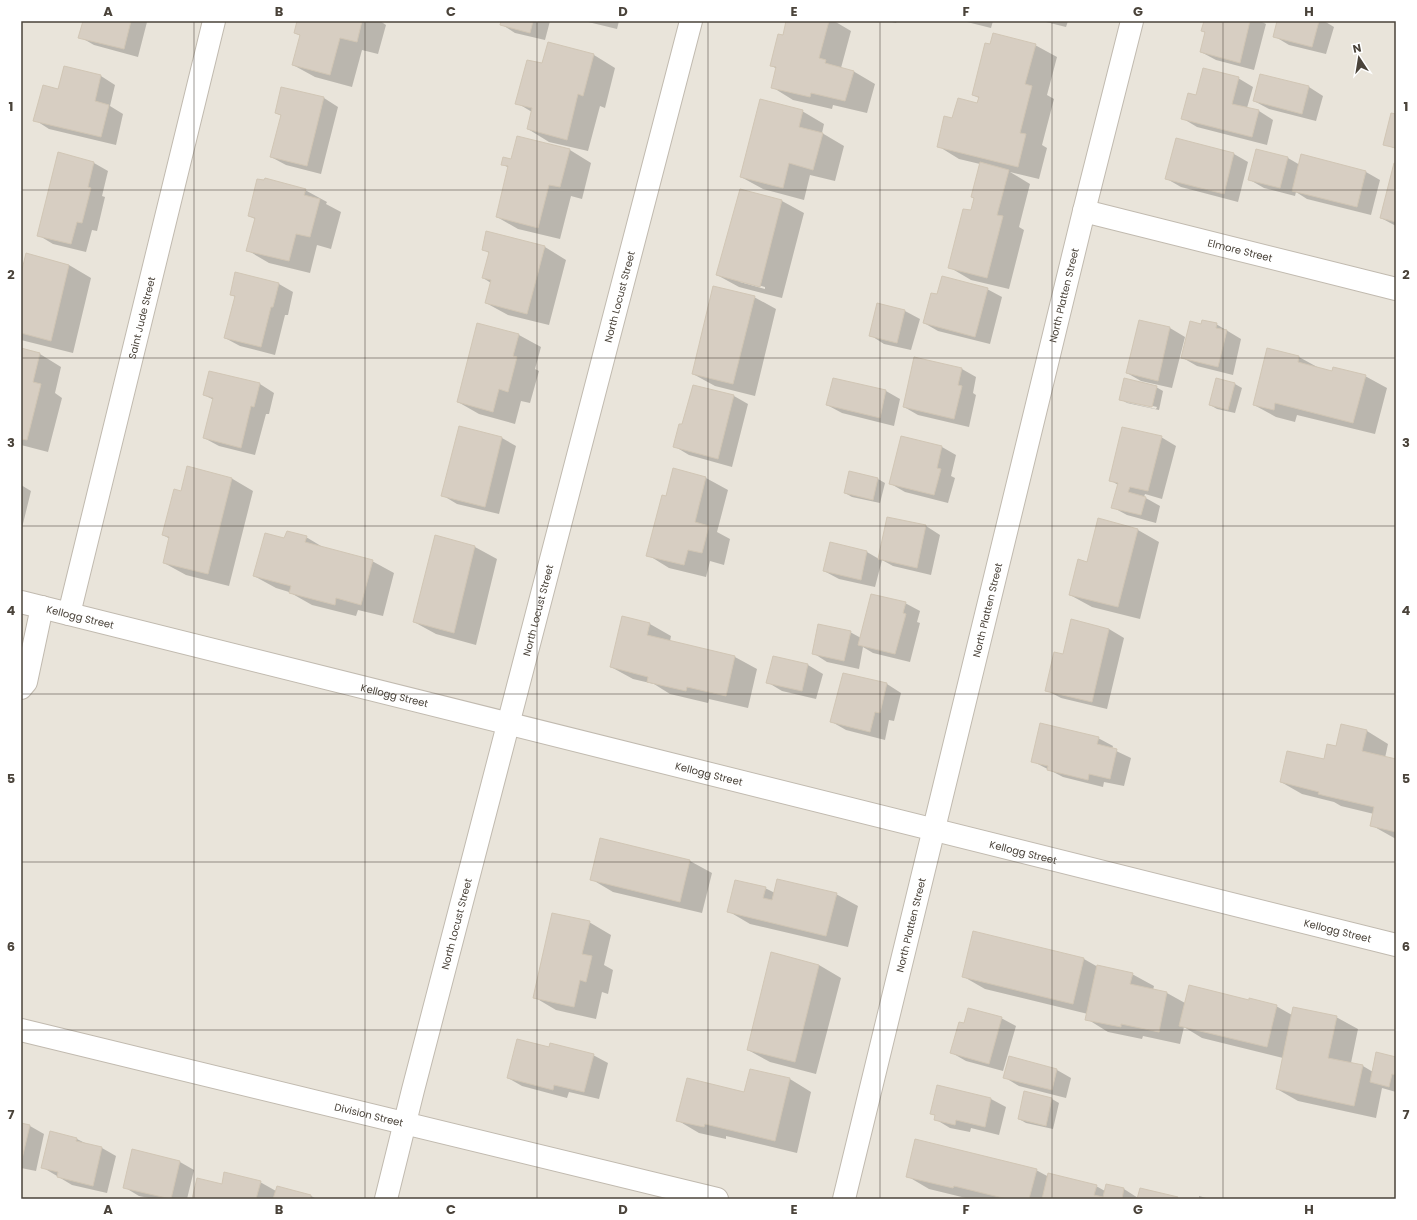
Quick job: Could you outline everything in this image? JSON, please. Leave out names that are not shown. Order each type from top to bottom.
[{"type":"street","name":"Saint Jude Street","points":[[69,614],[214,21]]},
{"type":"street","name":"North Locust Street","points":[[386,1199],[404,1123],[691,21]]},
{"type":"street","name":"North Platten Street","points":[[844,1199],[1084,211],[1132,21]]},
{"type":"street","name":"Elmore Street","points":[[1084,211],[1396,289]]},
{"type":"street","name":"Kellogg Street","points":[[21,602],[1396,945]]},
{"type":"street","points":[[21,688],[26,682],[42,607]]},
{"type":"street","name":"Division Street","points":[[21,1030],[717,1199]]},
{"type":"shaded area","points":[[21,21],[1396,21],[1396,1199],[21,1199]]},
{"type":"building","points":[[83,21],[131,21],[124,49],[78,38]]},
{"type":"building","points":[[297,21],[362,21],[357,42],[340,38],[330,75],[292,65],[300,35],[294,33]]},
{"type":"building","points":[[501,21],[533,21],[530,33],[500,25]]},
{"type":"building","points":[[786,21],[829,21],[819,58],[826,60],[825,63],[854,71],[845,101],[811,93],[810,97],[771,88],[776,67],[770,66],[778,34],[783,35]]},
{"type":"building","points":[[1204,21],[1250,21],[1240,63],[1200,52],[1205,32],[1201,31]]},
{"type":"building","points":[[1277,21],[1319,21],[1312,47],[1273,37]]},
{"type":"building","points":[[993,33],[1036,44],[1025,84],[1032,86],[1020,133],[1026,134],[1018,167],[937,147],[944,116],[952,118],[958,98],[977,103],[979,97],[972,95],[985,43],[990,44]]},
{"type":"building","points":[[548,42],[594,54],[583,96],[578,94],[567,140],[527,129],[532,108],[515,104],[527,60],[542,63]]},
{"type":"building","points":[[64,66],[101,75],[95,101],[109,105],[101,137],[33,121],[43,85],[58,89]]},
{"type":"building","points":[[1203,68],[1239,77],[1232,104],[1259,110],[1252,137],[1181,119],[1188,93],[1196,95]]},
{"type":"building","points":[[1260,74],[1309,86],[1302,114],[1253,101]]},
{"type":"building","points":[[281,87],[324,97],[307,166],[270,157],[281,115],[275,113]]},
{"type":"building","points":[[760,99],[803,110],[799,127],[823,133],[813,170],[789,163],[783,188],[740,177]]},
{"type":"building","points":[[1391,113],[1396,114],[1396,148],[1383,145]]},
{"type":"building","points":[[517,136],[570,149],[560,187],[549,185],[538,228],[496,217],[508,166],[501,165],[503,157],[511,159]]},
{"type":"building","points":[[1176,138],[1234,153],[1224,194],[1165,179]]},
{"type":"building","points":[[1256,149],[1288,157],[1280,188],[1248,180]]},
{"type":"building","points":[[58,152],[94,162],[88,187],[91,188],[82,223],[77,222],[71,244],[37,236]]},
{"type":"building","points":[[1301,154],[1366,171],[1357,207],[1292,191]]},
{"type":"building","points":[[980,162],[1009,170],[997,215],[1003,216],[987,278],[948,268],[963,209],[971,210],[974,198],[971,197]]},
{"type":"building","points":[[1394,163],[1396,163],[1396,222],[1380,218]]},
{"type":"building","points":[[265,178],[306,189],[304,195],[320,199],[310,237],[296,234],[289,261],[246,251],[255,218],[248,216],[257,179],[264,180]]},
{"type":"building","points":[[740,189],[782,200],[760,287],[716,275]]},
{"type":"building","points":[[486,231],[545,246],[527,314],[485,303],[491,280],[482,278],[489,252],[482,250]]},
{"type":"building","points":[[26,253],[69,265],[51,341],[21,333],[21,274]]},
{"type":"building","points":[[235,272],[279,283],[273,307],[271,307],[261,347],[224,338],[235,296],[230,295]]},
{"type":"building","points":[[942,276],[988,288],[975,337],[923,323],[931,293],[937,294]]},
{"type":"building","points":[[713,286],[755,296],[733,384],[692,374]]},
{"type":"building","points":[[877,303],[905,310],[897,343],[869,336]]},
{"type":"building","points":[[1139,320],[1170,327],[1158,381],[1126,373]]},
{"type":"building","points":[[1202,320],[1217,323],[1216,328],[1227,330],[1218,367],[1181,358],[1190,321],[1201,324]]},
{"type":"building","points":[[477,323],[519,334],[513,356],[517,357],[508,392],[499,389],[493,412],[457,402]]},
{"type":"building","points":[[21,348],[40,353],[33,382],[41,384],[27,440],[21,439]]},
{"type":"building","points":[[1267,348],[1299,356],[1298,362],[1332,371],[1333,367],[1366,375],[1353,423],[1275,403],[1274,410],[1253,405]]},
{"type":"building","points":[[914,357],[962,368],[958,385],[962,386],[954,419],[903,407]]},
{"type":"building","points":[[209,371],[260,383],[254,407],[251,406],[241,448],[203,438],[213,398],[203,395]]},
{"type":"building","points":[[833,378],[886,390],[880,418],[826,405]]},
{"type":"building","points":[[1124,378],[1157,386],[1152,407],[1119,400]]},
{"type":"building","points":[[1216,378],[1235,383],[1228,410],[1209,405]]},
{"type":"building","points":[[693,385],[734,395],[718,459],[673,447],[679,424],[682,424]]},
{"type":"building","points":[[459,426],[502,437],[485,507],[441,496]]},
{"type":"building","points":[[1122,427],[1162,436],[1148,491],[1130,487],[1128,492],[1146,497],[1141,515],[1111,508],[1118,483],[1109,481]]},
{"type":"building","points":[[901,436],[942,446],[937,468],[941,469],[934,495],[889,484]]},
{"type":"building","points":[[187,466],[232,478],[208,574],[163,563],[169,537],[162,535],[174,489],[181,491]]},
{"type":"building","points":[[673,468],[706,477],[695,522],[709,526],[702,553],[688,550],[684,565],[646,556],[662,495],[666,496]]},
{"type":"building","points":[[849,471],[878,478],[873,500],[844,493]]},
{"type":"building","points":[[887,517],[926,525],[917,568],[878,559]]},
{"type":"building","points":[[1098,518],[1138,529],[1118,607],[1069,595],[1078,559],[1087,562]]},
{"type":"building","points":[[287,531],[307,536],[305,542],[373,560],[361,605],[336,598],[335,605],[289,593],[291,586],[253,576],[265,533],[284,538]]},
{"type":"building","points":[[435,535],[475,546],[454,633],[413,622]]},
{"type":"building","points":[[830,542],[867,551],[861,580],[823,571]]},
{"type":"building","points":[[871,594],[906,602],[903,613],[906,614],[895,654],[858,645]]},
{"type":"building","points":[[622,616],[650,623],[647,635],[735,656],[726,696],[687,687],[686,691],[647,682],[648,677],[610,667]]},
{"type":"building","points":[[1071,619],[1109,629],[1092,702],[1045,691],[1054,652],[1063,654]]},
{"type":"building","points":[[818,624],[851,631],[844,661],[812,654]]},
{"type":"building","points":[[773,656],[808,664],[802,691],[766,683]]},
{"type":"building","points":[[843,673],[887,683],[880,713],[875,712],[870,732],[830,722]]},
{"type":"building","points":[[1040,723],[1099,737],[1097,744],[1117,749],[1110,779],[1089,774],[1088,780],[1047,770],[1048,766],[1031,762]]},
{"type":"building","points":[[1341,724],[1367,730],[1362,751],[1396,759],[1396,832],[1370,826],[1374,807],[1318,794],[1319,792],[1280,782],[1287,751],[1324,759],[1327,744],[1336,746]]},
{"type":"building","points":[[600,838],[690,860],[680,902],[590,880]]},
{"type":"building","points":[[777,879],[837,893],[826,936],[727,912],[735,880],[766,887],[763,898],[772,900]]},
{"type":"building","points":[[552,913],[590,921],[582,954],[592,956],[586,982],[580,980],[574,1007],[533,998]]},
{"type":"building","points":[[973,931],[1084,958],[1073,1004],[962,977]]},
{"type":"building","points":[[771,952],[819,965],[795,1062],[747,1050]]},
{"type":"building","points":[[1097,965],[1133,973],[1130,984],[1167,992],[1159,1032],[1121,1024],[1121,1027],[1085,1020]]},
{"type":"building","points":[[1189,985],[1249,1000],[1249,998],[1277,1005],[1267,1047],[1179,1026]]},
{"type":"building","points":[[1293,1007],[1337,1016],[1328,1058],[1363,1065],[1354,1106],[1276,1089]]},
{"type":"building","points":[[968,1008],[1002,1017],[989,1064],[950,1053],[959,1022],[964,1023]]},
{"type":"building","points":[[517,1039],[549,1047],[550,1043],[594,1054],[584,1092],[554,1085],[553,1090],[507,1078]]},
{"type":"building","points":[[1376,1052],[1396,1057],[1396,1075],[1392,1074],[1389,1087],[1370,1082]]},
{"type":"building","points":[[1009,1056],[1057,1069],[1052,1090],[1003,1078]]},
{"type":"building","points":[[750,1069],[790,1078],[775,1141],[705,1124],[704,1127],[676,1121],[687,1078],[744,1092]]},
{"type":"building","points":[[937,1085],[991,1098],[985,1127],[956,1120],[955,1125],[934,1120],[935,1115],[930,1114]]},
{"type":"building","points":[[1024,1091],[1052,1098],[1046,1126],[1018,1119]]},
{"type":"building","points":[[21,1123],[30,1125],[21,1163]]},
{"type":"building","points":[[50,1131],[77,1138],[76,1141],[102,1147],[93,1186],[57,1177],[58,1172],[41,1168]]},
{"type":"building","points":[[915,1139],[1037,1169],[1029,1199],[1007,1199],[954,1186],[953,1188],[906,1177]]},
{"type":"building","points":[[132,1149],[180,1161],[171,1199],[123,1188]]},
{"type":"building","points":[[224,1172],[261,1181],[256,1199],[192,1199],[197,1178],[222,1184]]},
{"type":"building","points":[[1048,1173],[1097,1185],[1094,1195],[1103,1197],[1106,1184],[1124,1188],[1122,1199],[1042,1199]]},
{"type":"building","points":[[277,1186],[311,1195],[310,1199],[273,1199]]},
{"type":"building","points":[[1140,1188],[1178,1197],[1177,1199],[1137,1199]]}]
